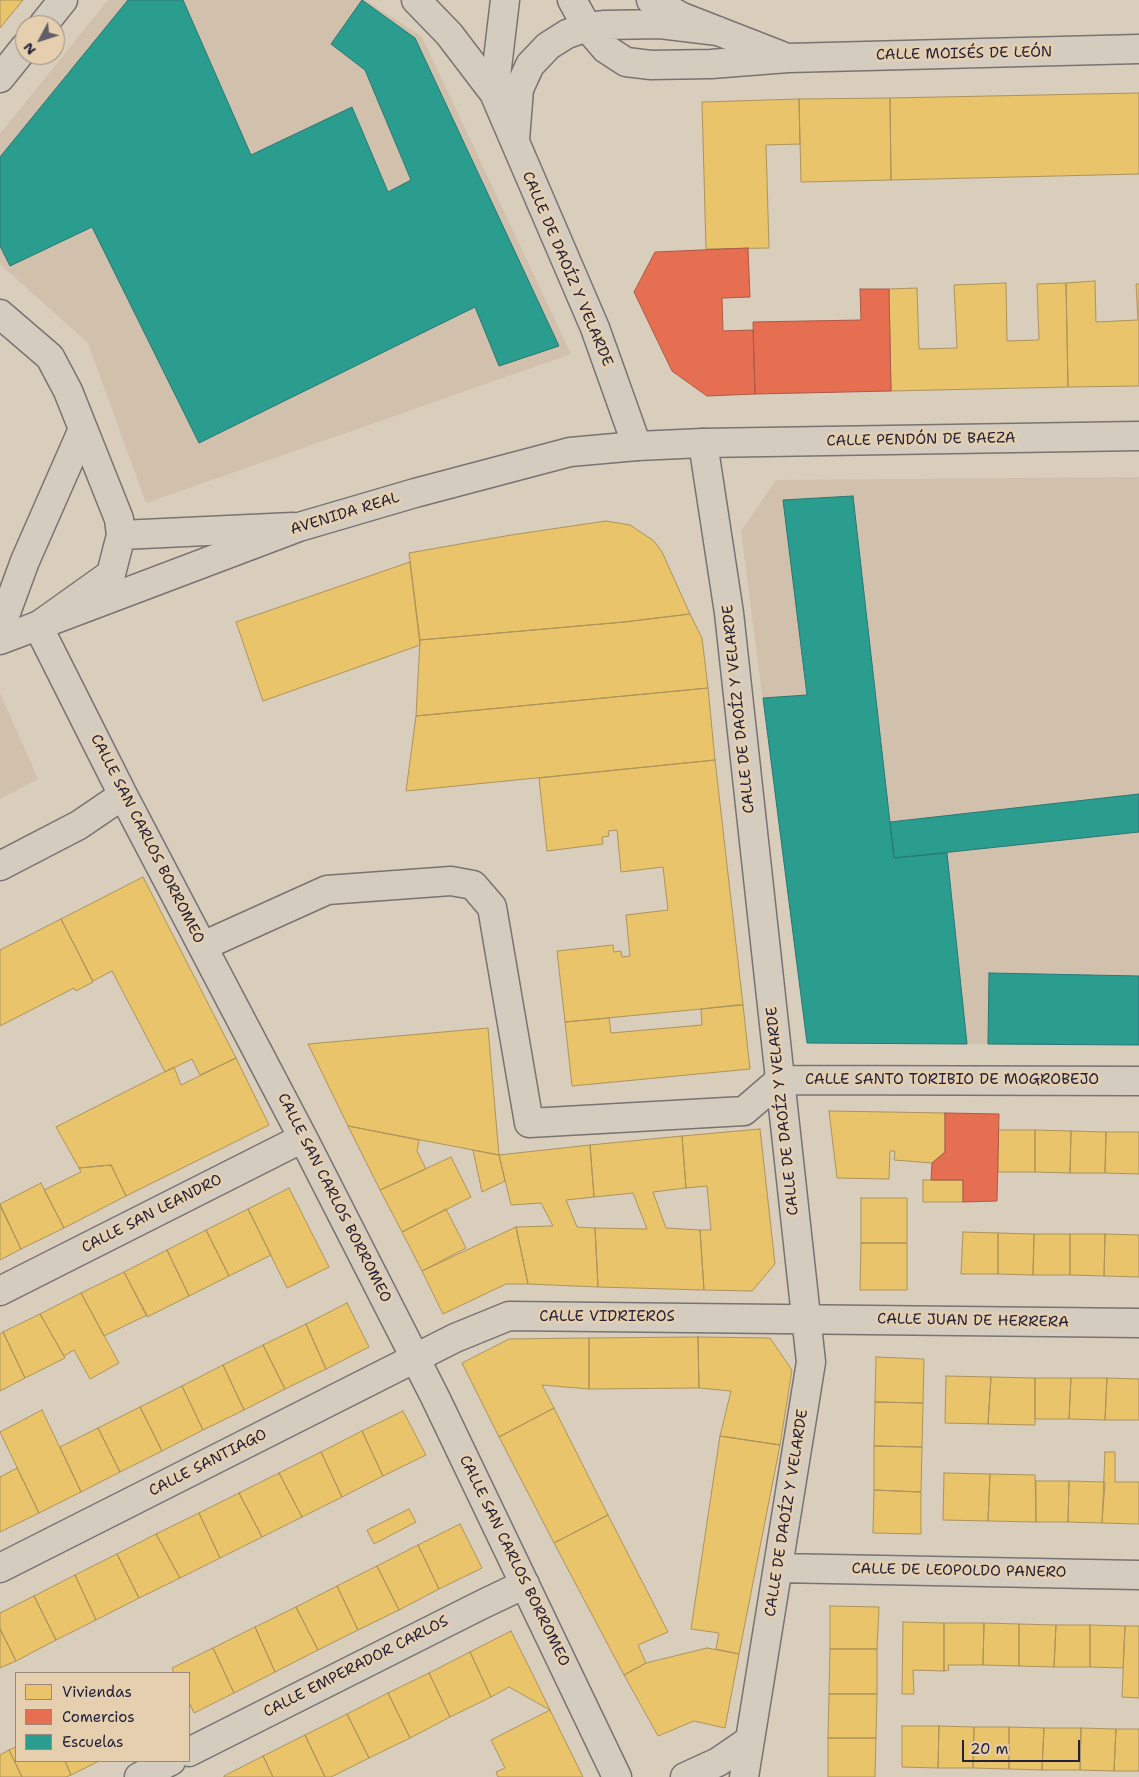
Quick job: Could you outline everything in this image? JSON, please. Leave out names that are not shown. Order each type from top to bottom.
[{"type":"street","points":[[50,15],[63,0]]},
{"type":"street","points":[[416,0],[450,34],[494,93]]},
{"type":"street","points":[[494,93],[505,0]]},
{"type":"street","name":"CALLE MOISÉS DE LEÓN","points":[[572,0],[587,27],[606,49],[626,62],[651,65],[711,64],[788,58],[1139,49]]},
{"type":"street","name":"CALLE MOISÉS DE LEÓN","points":[[651,0],[682,17],[788,58]]},
{"type":"street","name":"CALLE MOISÉS DE LEÓN","points":[[515,145],[519,89],[530,65],[548,46],[567,34],[587,27],[660,24],[718,31]]},
{"type":"street","points":[[0,78],[15,59]]},
{"type":"street","name":"CALLE DE DAOÍZ Y VELARDE","points":[[494,93],[595,328],[638,446]]},
{"type":"street","points":[[0,314],[50,357],[68,391],[119,519],[121,535],[111,574],[38,626]]},
{"type":"street","points":[[0,629],[25,561],[83,429]]},
{"type":"street","name":"CALLE PENDÓN DE BAEZA","points":[[703,443],[1139,436]]},
{"type":"street","name":"CALLE DE DAOÍZ Y VELARDE","points":[[703,443],[729,613],[811,1362],[744,1777]]},
{"type":"street","name":"AVENIDA REAL","points":[[0,640],[299,527],[415,493],[570,452],[703,443]]},
{"type":"street","points":[[121,535],[299,527]]},
{"type":"street","name":"CALLE SAN CARLOS BORROMEO","points":[[38,626],[123,795],[416,1358],[617,1777]]},
{"type":"street","points":[[0,866],[79,825],[123,795]]},
{"type":"street","points":[[203,946],[327,890],[451,881],[473,885],[492,907],[529,1123],[744,1111],[780,1080]]},
{"type":"street","name":"CALLE SANTO TORIBIO DE MOGROBEJO","points":[[780,1080],[1139,1081]]},
{"type":"street","name":"CALLE SAN LEANDRO","points":[[0,1291],[303,1138]]},
{"type":"street","name":"CALLE VIDRIEROS","points":[[416,1358],[456,1338],[509,1316],[807,1319]]},
{"type":"street","name":"CALLE JUAN DE HERRERA","points":[[807,1319],[1139,1323]]},
{"type":"street","name":"CALLE SANTIAGO","points":[[0,1568],[416,1358]]},
{"type":"street","name":"CALLE DE LEOPOLDO PANERO","points":[[778,1568],[1139,1574]]},
{"type":"street","name":"CALLE EMPERADOR CARLOS","points":[[190,1751],[525,1584]]},
{"type":"street","points":[[685,1777],[718,1762],[750,1740]]},
{"type":"street","points":[[139,1777],[169,1762]]},
{"type":"shaded area","points":[[108,0],[366,0],[422,37],[571,354],[146,503],[88,343],[0,264],[0,134],[56,65],[65,65],[65,53]]},
{"type":"shaded area","points":[[195,0],[285,0],[323,81],[250,116]]},
{"type":"shaded area","points":[[1139,477],[1139,1045],[807,1043],[741,531],[776,480]]},
{"type":"shaded area","points":[[1139,540],[1139,626],[1045,636],[1036,551]]},
{"type":"shaded area","points":[[991,544],[1019,783],[900,797],[872,558]]},
{"type":"shaded area","points":[[1139,651],[1139,773],[1030,784],[1018,663]]},
{"type":"shaded area","points":[[0,693],[38,779],[0,799]]},
{"type":"building: Viviendas","points":[[0,0],[23,0],[0,28]]},
{"type":"building: Viviendas","points":[[1139,93],[1139,174],[891,180],[890,98]]},
{"type":"building: Viviendas","points":[[890,98],[891,180],[801,182],[799,99]]},
{"type":"building: Viviendas","points":[[799,99],[800,144],[766,145],[769,248],[706,249],[702,102]]},
{"type":"building: Viviendas","points":[[1095,281],[1096,322],[1138,320],[1136,284],[1139,284],[1139,386],[1068,387],[1066,283]]},
{"type":"building: Viviendas","points":[[1006,283],[1007,341],[1039,340],[1037,284],[1066,283],[1068,387],[891,391],[889,289],[917,288],[919,349],[957,348],[954,285]]},
{"type":"building: Viviendas","points":[[606,521],[630,525],[654,541],[662,552],[690,614],[624,622],[420,640],[409,553]]},
{"type":"building: Viviendas","points":[[410,562],[420,645],[263,701],[236,622]]},
{"type":"building: Viviendas","points":[[690,614],[702,638],[708,688],[416,716],[420,640],[624,622]]},
{"type":"building: Viviendas","points":[[708,688],[715,760],[406,791],[416,716]]},
{"type":"building: Viviendas","points":[[715,760],[743,1005],[565,1022],[557,951],[613,945],[614,952],[621,951],[622,957],[630,956],[626,915],[668,910],[663,867],[621,872],[617,830],[608,831],[609,836],[602,837],[603,844],[547,851],[539,778]]},
{"type":"building: Viviendas","points":[[143,877],[236,1058],[200,1075],[192,1059],[165,1072],[112,971],[93,981],[61,919]]},
{"type":"building: Viviendas","points":[[61,919],[93,982],[76,991],[74,988],[0,1026],[0,950]]},
{"type":"building: Viviendas","points":[[743,1005],[750,1069],[572,1086],[565,1022],[609,1018],[611,1033],[702,1025],[701,1009]]},
{"type":"building: Viviendas","points":[[488,1028],[499,1155],[348,1126],[308,1044]]},
{"type":"building: Viviendas","points":[[236,1058],[269,1125],[126,1196],[111,1165],[79,1168],[56,1127],[174,1067],[181,1085]]},
{"type":"building: Viviendas","points":[[829,1111],[945,1113],[945,1152],[932,1163],[894,1160],[895,1151],[890,1151],[889,1179],[837,1178]]},
{"type":"building: Viviendas","points":[[348,1126],[419,1140],[417,1151],[426,1169],[380,1190]]},
{"type":"building: Viviendas","points":[[760,1129],[775,1264],[752,1291],[704,1290],[700,1230],[711,1230],[707,1186],[686,1188],[682,1136]]},
{"type":"building: Viviendas","points":[[998,1130],[1035,1130],[1035,1172],[998,1172]]},
{"type":"building: Viviendas","points":[[1035,1130],[1071,1131],[1070,1173],[1035,1172]]},
{"type":"building: Viviendas","points":[[1071,1131],[1106,1132],[1105,1173],[1070,1173]]},
{"type":"building: Viviendas","points":[[1106,1132],[1139,1132],[1139,1174],[1105,1173]]},
{"type":"building: Viviendas","points":[[682,1136],[686,1188],[653,1192],[666,1228],[700,1230],[704,1290],[598,1287],[595,1228],[647,1229],[633,1193],[594,1197],[590,1145]]},
{"type":"building: Viviendas","points":[[590,1145],[594,1197],[566,1200],[577,1227],[595,1228],[598,1287],[528,1284],[516,1227],[553,1226],[541,1203],[511,1205],[499,1155]]},
{"type":"building: Viviendas","points":[[473,1150],[499,1155],[505,1181],[482,1192]]},
{"type":"building: Viviendas","points":[[451,1157],[471,1197],[402,1232],[380,1190]]},
{"type":"building: Viviendas","points":[[111,1165],[126,1196],[64,1228],[44,1190],[81,1172],[79,1168]]},
{"type":"building: Viviendas","points":[[923,1180],[963,1180],[963,1202],[923,1202]]},
{"type":"building: Viviendas","points":[[41,1183],[64,1228],[21,1249],[0,1204]]},
{"type":"building: Viviendas","points":[[289,1188],[329,1267],[287,1288],[248,1209]]},
{"type":"building: Viviendas","points":[[861,1198],[907,1198],[907,1243],[861,1243]]},
{"type":"building: Viviendas","points":[[0,1206],[21,1249],[0,1260]]},
{"type":"building: Viviendas","points":[[248,1209],[271,1255],[229,1276],[206,1230]]},
{"type":"building: Viviendas","points":[[446,1209],[466,1248],[422,1271],[402,1232]]},
{"type":"building: Viviendas","points":[[516,1227],[528,1284],[506,1284],[443,1314],[422,1271]]},
{"type":"building: Viviendas","points":[[206,1230],[229,1276],[189,1296],[167,1250]]},
{"type":"building: Viviendas","points":[[963,1232],[998,1233],[998,1274],[961,1274]]},
{"type":"building: Viviendas","points":[[998,1233],[1034,1234],[1033,1275],[998,1274]]},
{"type":"building: Viviendas","points":[[1034,1234],[1070,1234],[1070,1275],[1033,1275]]},
{"type":"building: Viviendas","points":[[1070,1234],[1105,1234],[1104,1276],[1070,1275]]},
{"type":"building: Viviendas","points":[[1105,1234],[1139,1235],[1139,1277],[1104,1276]]},
{"type":"building: Viviendas","points":[[861,1243],[907,1243],[907,1290],[860,1290]]},
{"type":"building: Viviendas","points":[[167,1250],[189,1296],[147,1317],[124,1272]]},
{"type":"building: Viviendas","points":[[124,1272],[147,1315],[104,1336],[81,1293]]},
{"type":"building: Viviendas","points":[[81,1293],[119,1363],[90,1379],[74,1350],[64,1356],[40,1314]]},
{"type":"building: Viviendas","points":[[347,1303],[369,1347],[326,1369],[306,1324]]},
{"type":"building: Viviendas","points":[[40,1314],[65,1358],[25,1378],[3,1332]]},
{"type":"building: Viviendas","points":[[306,1324],[326,1369],[285,1389],[263,1345]]},
{"type":"building: Viviendas","points":[[3,1332],[25,1378],[0,1391],[0,1334]]},
{"type":"building: Viviendas","points":[[698,1337],[770,1338],[792,1370],[780,1445],[720,1436],[731,1391],[699,1388]]},
{"type":"building: Viviendas","points":[[698,1337],[699,1388],[589,1389],[589,1338]]},
{"type":"building: Viviendas","points":[[589,1338],[589,1389],[542,1385],[554,1408],[499,1437],[462,1363],[509,1339]]},
{"type":"building: Viviendas","points":[[263,1345],[285,1389],[244,1410],[223,1365]]},
{"type":"building: Viviendas","points":[[876,1357],[924,1359],[923,1403],[875,1402]]},
{"type":"building: Viviendas","points":[[223,1365],[244,1410],[203,1430],[182,1386]]},
{"type":"building: Viviendas","points":[[946,1376],[991,1377],[988,1424],[945,1423]]},
{"type":"building: Viviendas","points":[[991,1377],[1035,1378],[1035,1425],[988,1424]]},
{"type":"building: Viviendas","points":[[1035,1378],[1071,1378],[1069,1419],[1035,1419]]},
{"type":"building: Viviendas","points":[[1071,1378],[1107,1378],[1105,1420],[1069,1419]]},
{"type":"building: Viviendas","points":[[1107,1378],[1139,1379],[1139,1420],[1105,1420]]},
{"type":"building: Viviendas","points":[[182,1386],[203,1430],[162,1451],[140,1407]]},
{"type":"building: Viviendas","points":[[875,1402],[923,1403],[922,1447],[874,1446]]},
{"type":"building: Viviendas","points":[[140,1407],[162,1451],[120,1472],[98,1428]]},
{"type":"building: Viviendas","points":[[554,1408],[608,1515],[554,1543],[499,1437]]},
{"type":"building: Viviendas","points":[[42,1410],[81,1492],[39,1513],[0,1432]]},
{"type":"building: Viviendas","points":[[403,1411],[426,1455],[383,1476],[362,1431]]},
{"type":"building: Viviendas","points":[[98,1428],[120,1472],[81,1492],[60,1447]]},
{"type":"building: Viviendas","points":[[362,1431],[383,1476],[342,1497],[321,1452]]},
{"type":"building: Viviendas","points":[[720,1436],[780,1445],[739,1654],[716,1649],[719,1633],[691,1629]]},
{"type":"building: Viviendas","points":[[874,1446],[922,1447],[921,1492],[874,1490]]},
{"type":"building: Viviendas","points":[[321,1452],[342,1497],[302,1517],[279,1473]]},
{"type":"building: Viviendas","points":[[1105,1452],[1115,1452],[1115,1482],[1139,1482],[1139,1524],[1102,1523]]},
{"type":"building: Viviendas","points":[[17,1468],[39,1513],[0,1532],[0,1477]]},
{"type":"building: Viviendas","points":[[279,1473],[302,1517],[262,1537],[239,1493]]},
{"type":"building: Viviendas","points":[[944,1473],[990,1474],[988,1521],[943,1520]]},
{"type":"building: Viviendas","points":[[990,1474],[1035,1475],[1036,1522],[988,1521]]},
{"type":"building: Viviendas","points":[[1036,1481],[1069,1481],[1068,1522],[1036,1522]]},
{"type":"building: Viviendas","points":[[1069,1481],[1105,1482],[1102,1523],[1068,1522]]},
{"type":"building: Viviendas","points":[[874,1490],[921,1492],[921,1534],[873,1533]]},
{"type":"building: Viviendas","points":[[239,1493],[262,1537],[220,1558],[199,1513]]},
{"type":"building: Viviendas","points":[[409,1509],[416,1522],[374,1544],[367,1530]]},
{"type":"building: Viviendas","points":[[199,1513],[220,1558],[180,1578],[156,1534]]},
{"type":"building: Viviendas","points":[[608,1515],[668,1632],[638,1645],[646,1663],[624,1675],[554,1543]]},
{"type":"building: Viviendas","points":[[460,1524],[482,1568],[439,1589],[418,1545]]},
{"type":"building: Viviendas","points":[[156,1534],[180,1578],[139,1598],[117,1554]]},
{"type":"building: Viviendas","points":[[418,1545],[439,1589],[399,1610],[377,1566]]},
{"type":"building: Viviendas","points":[[117,1554],[139,1598],[96,1620],[75,1575]]},
{"type":"building: Viviendas","points":[[377,1566],[399,1610],[358,1630],[337,1586]]},
{"type":"building: Viviendas","points":[[75,1575],[96,1620],[56,1640],[34,1596]]},
{"type":"building: Viviendas","points":[[337,1586],[358,1630],[318,1650],[296,1607]]},
{"type":"building: Viviendas","points":[[34,1596],[56,1640],[16,1661],[0,1629],[0,1613]]},
{"type":"building: Viviendas","points":[[830,1606],[879,1607],[877,1649],[830,1649]]},
{"type":"building: Viviendas","points":[[296,1607],[318,1650],[275,1672],[255,1627]]},
{"type":"building: Viviendas","points":[[903,1622],[944,1623],[944,1671],[913,1670],[914,1694],[902,1694]]},
{"type":"building: Viviendas","points":[[944,1623],[984,1623],[983,1665],[948,1665],[949,1670],[944,1671]]},
{"type":"building: Viviendas","points":[[984,1623],[1019,1624],[1019,1666],[983,1665]]},
{"type":"building: Viviendas","points":[[1019,1624],[1056,1625],[1054,1667],[1019,1666]]},
{"type":"building: Viviendas","points":[[1056,1625],[1090,1625],[1090,1667],[1054,1667]]},
{"type":"building: Viviendas","points":[[1090,1625],[1125,1626],[1123,1668],[1090,1667]]},
{"type":"building: Viviendas","points":[[1125,1626],[1139,1626],[1139,1698],[1122,1697]]},
{"type":"building: Viviendas","points":[[255,1627],[275,1672],[234,1693],[213,1648]]},
{"type":"building: Viviendas","points":[[0,1629],[16,1661],[0,1668]]},
{"type":"building: Viviendas","points":[[511,1631],[550,1710],[509,1687],[491,1697],[470,1652]]},
{"type":"building: Viviendas","points":[[213,1648],[234,1693],[194,1713],[190,1704],[190,1672],[174,1672],[172,1668]]},
{"type":"building: Viviendas","points":[[707,1648],[739,1654],[725,1728],[694,1721],[658,1736],[624,1675],[646,1663]]},
{"type":"building: Viviendas","points":[[830,1649],[877,1649],[877,1694],[829,1694]]},
{"type":"building: Viviendas","points":[[470,1652],[491,1697],[450,1717],[429,1673]]},
{"type":"building: Viviendas","points":[[429,1673],[450,1717],[410,1738],[388,1693]]},
{"type":"building: Viviendas","points":[[388,1693],[410,1738],[369,1758],[347,1714]]},
{"type":"building: Viviendas","points":[[829,1694],[877,1694],[876,1738],[828,1738]]},
{"type":"building: Viviendas","points":[[550,1710],[583,1777],[498,1777],[496,1772],[505,1768],[491,1740]]},
{"type":"building: Viviendas","points":[[347,1714],[369,1758],[331,1777],[325,1777],[305,1735]]},
{"type":"building: Viviendas","points":[[902,1726],[939,1726],[938,1768],[902,1767]]},
{"type":"building: Viviendas","points":[[939,1726],[974,1727],[973,1768],[938,1768]]},
{"type":"building: Viviendas","points":[[974,1727],[1009,1727],[1009,1769],[973,1768]]},
{"type":"building: Viviendas","points":[[1009,1727],[1044,1728],[1042,1770],[1009,1769]]},
{"type":"building: Viviendas","points":[[1044,1728],[1081,1728],[1080,1770],[1042,1770]]},
{"type":"building: Viviendas","points":[[1081,1728],[1116,1729],[1114,1771],[1080,1770]]},
{"type":"building: Viviendas","points":[[1116,1729],[1139,1729],[1139,1771],[1114,1771]]},
{"type":"building: Viviendas","points":[[305,1735],[325,1777],[273,1777],[263,1756]]},
{"type":"building: Viviendas","points":[[828,1738],[876,1738],[875,1777],[828,1777]]},
{"type":"building: Viviendas","points":[[15,1747],[15,1762],[65,1762],[71,1775],[66,1777],[22,1777],[9,1750]]},
{"type":"building: Viviendas","points":[[9,1750],[22,1777],[0,1777],[0,1755]]},
{"type":"building: Viviendas","points":[[263,1756],[273,1777],[224,1777],[224,1776]]},
{"type":"building: Viviendas","points":[[65,1762],[97,1762],[71,1775]]},
{"type":"building: Comercios","points":[[748,248],[750,297],[722,298],[723,331],[753,330],[755,394],[707,396],[672,371],[634,292],[655,252]]},
{"type":"building: Comercios","points":[[860,289],[889,289],[891,391],[755,394],[753,322],[861,320]]},
{"type":"building: Comercios","points":[[945,1113],[999,1114],[997,1201],[963,1202],[963,1180],[931,1180],[932,1163],[945,1152]]},
{"type":"building: Escuelas","points":[[128,0],[183,0],[251,155],[352,107],[388,192],[411,180],[365,70],[331,44],[362,0],[415,38],[559,346],[499,366],[475,307],[199,443],[92,227],[10,266],[0,246],[0,157]]},
{"type":"building: Escuelas","points":[[853,496],[894,858],[947,853],[967,1044],[807,1043],[763,698],[807,695],[783,500]]},
{"type":"building: Escuelas","points":[[1139,794],[1139,832],[894,858],[890,822]]},
{"type":"building: Escuelas","points":[[989,973],[1139,976],[1139,1045],[988,1044]]}]
